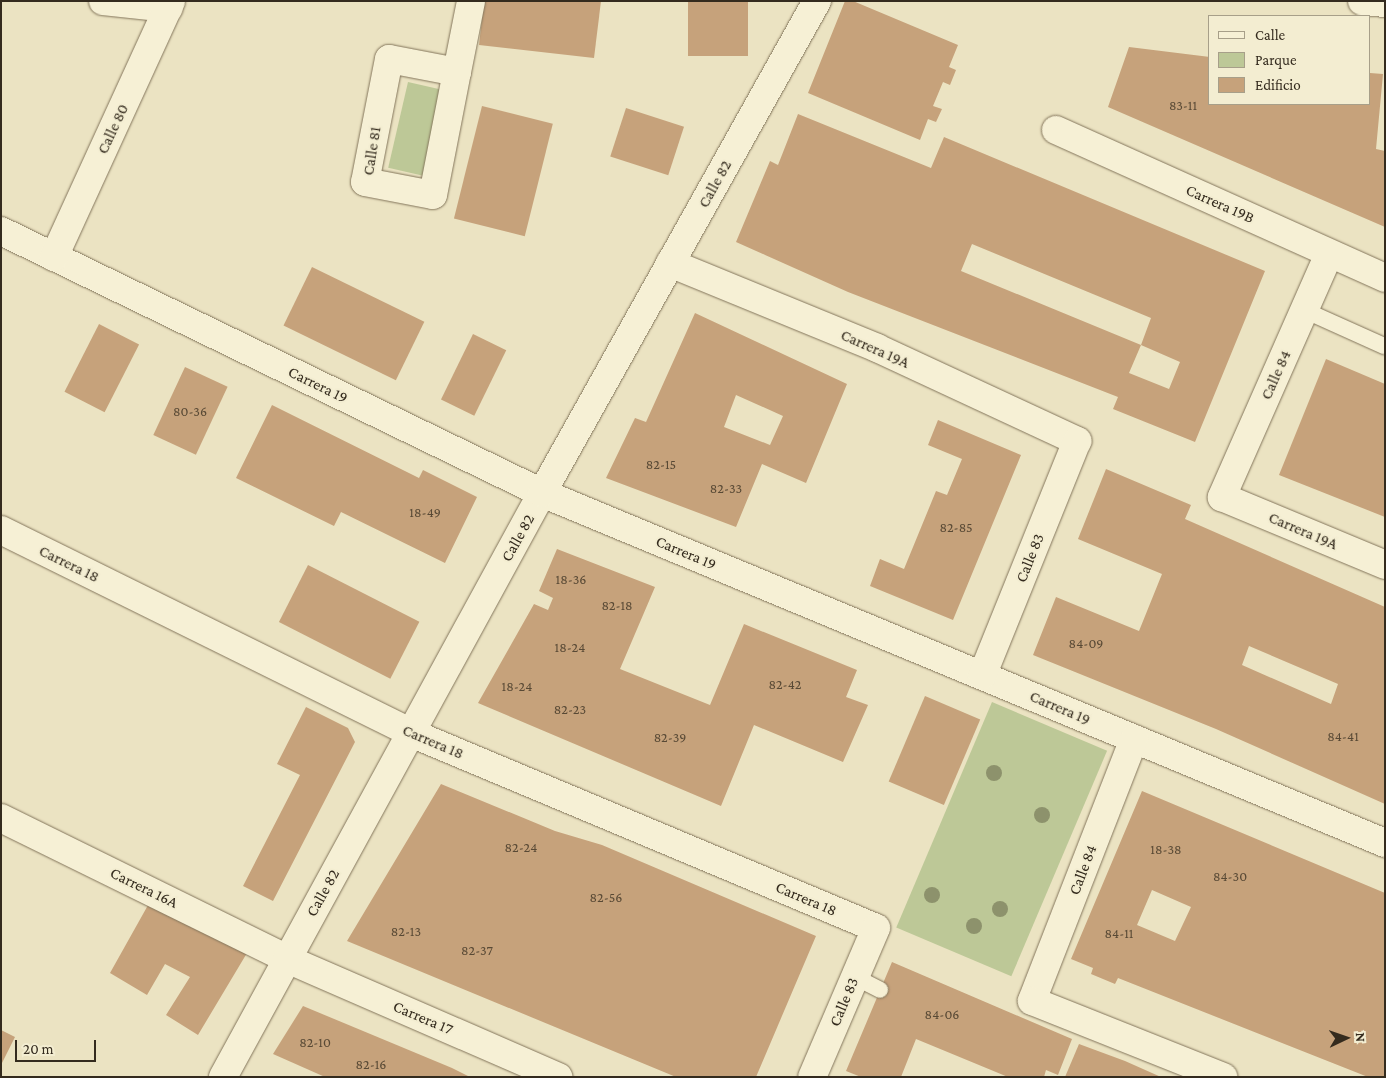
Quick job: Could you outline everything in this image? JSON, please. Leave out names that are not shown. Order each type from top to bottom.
[{"type":"street","points":[[104,1],[170,4]]},
{"type":"street","name":"Calle 81","points":[[457,72],[389,59],[365,182],[433,195],[471,1]]},
{"type":"street","name":"Calle 82","points":[[223,1077],[542,493],[817,1]]},
{"type":"street","points":[[1362,1],[1385,4]]},
{"type":"street","name":"Calle 80","points":[[54,257],[170,4]]},
{"type":"street","name":"Carrera 19B","points":[[1056,130],[1385,278]]},
{"type":"street","name":"Carrera 19","points":[[1,231],[542,493],[1385,843]]},
{"type":"street","name":"Calle 84","points":[[1222,497],[1329,254]]},
{"type":"street","name":"Carrera 19A","points":[[670,263],[877,348],[1077,441]]},
{"type":"street","name":"Calle 83","points":[[982,676],[1077,441]]},
{"type":"street","name":"Carrera 19A","points":[[1222,497],[1385,565]]},
{"type":"street","name":"Carrera 18","points":[[1,530],[411,733],[876,928]]},
{"type":"street","name":"Calle 84","points":[[1134,739],[1032,1001],[1223,1077]]},
{"type":"street","name":"Carrera 16A","points":[[1,818],[287,960]]},
{"type":"street","name":"Calle 83","points":[[812,1077],[876,928]]},
{"type":"street","name":"Carrera 17","points":[[287,960],[558,1077]]},
{"type":"lane","points":[[1304,310],[1384,346]]},
{"type":"lane","points":[[855,978],[880,990]]},
{"type":"green space","points":[[408,82],[444,90],[424,176],[388,168]]},
{"type":"green space","points":[[992,702],[1107,751],[1011,976],[896,928]]},
{"type":"building","points":[[484,1],[601,1],[594,58],[479,45]]},
{"type":"building","points":[[688,1],[748,1],[748,56],[688,56]]},
{"type":"building","points":[[845,1],[853,1],[958,45],[949,67],[956,70],[950,85],[943,82],[933,106],[942,109],[936,122],[928,119],[920,140],[808,93]]},
{"type":"building","points":[[1129,47],[1208,57],[1208,105],[1371,105],[1371,73],[1383,74],[1376,149],[1385,151],[1385,227],[1108,107]]},
{"type":"building","points":[[482,106],[553,124],[525,236],[454,219]]},
{"type":"building","points":[[626,108],[684,127],[668,175],[610,157]]},
{"type":"building","points":[[798,114],[931,168],[944,137],[1265,271],[1195,442],[1113,409],[1118,397],[848,292],[736,242],[770,161],[778,165]],"holes":[[[972,244],[1151,318],[1141,345],[961,271]],[[1141,345],[1180,362],[1169,389],[1129,373]]]},
{"type":"building","points":[[312,267],[424,322],[396,380],[284,325]]},
{"type":"building","points":[[695,313],[847,384],[806,483],[762,464],[736,527],[606,478],[635,418],[646,422]],"holes":[[[736,395],[783,416],[770,445],[724,427]]]},
{"type":"building","points":[[99,324],[139,344],[105,412],[64,392]]},
{"type":"building","points":[[473,334],[506,350],[474,416],[441,400]]},
{"type":"building","points":[[1326,359],[1385,384],[1385,517],[1279,475]]},
{"type":"building","points":[[185,367],[228,387],[196,455],[153,435]]},
{"type":"building","points":[[272,405],[419,478],[423,470],[477,497],[445,563],[341,512],[334,526],[236,478]]},
{"type":"building","points":[[938,420],[1021,455],[953,620],[870,586],[880,559],[904,569],[936,491],[947,495],[962,459],[928,445]]},
{"type":"building","points":[[1106,469],[1191,505],[1185,519],[1385,607],[1385,804],[1216,729],[1033,655],[1056,597],[1139,631],[1162,574],[1078,539]],"holes":[[[1249,646],[1338,684],[1331,704],[1242,665]]]},
{"type":"building","points":[[557,549],[655,587],[620,669],[710,705],[744,624],[857,670],[846,697],[868,705],[843,762],[754,725],[721,806],[478,703],[534,604],[548,610],[553,598],[539,591]]},
{"type":"building","points":[[308,565],[419,622],[390,679],[279,622]]},
{"type":"building","points":[[925,696],[980,719],[944,805],[889,782]]},
{"type":"building","points":[[306,707],[348,728],[355,742],[273,901],[243,886],[300,775],[277,764]]},
{"type":"building","points":[[441,784],[555,831],[602,845],[816,936],[756,1077],[676,1077],[347,941]]},
{"type":"building","points":[[1142,791],[1385,893],[1385,1077],[1368,1077],[1118,978],[1115,984],[1091,974],[1093,968],[1071,959]],"holes":[[[1152,890],[1191,907],[1175,941],[1137,925]]]},
{"type":"building","points":[[152,898],[247,953],[198,1035],[166,1015],[190,977],[165,964],[147,995],[110,973]]},
{"type":"building","points":[[892,962],[1072,1039],[1058,1075],[1046,1070],[1044,1077],[1008,1077],[916,1039],[901,1077],[861,1077],[846,1071]]},
{"type":"building","points":[[303,1006],[470,1077],[325,1077],[273,1054]]},
{"type":"building","points":[[1,1030],[15,1037],[1,1065]]},
{"type":"building","points":[[1079,1044],[1125,1061],[1161,1077],[1065,1077]]}]
